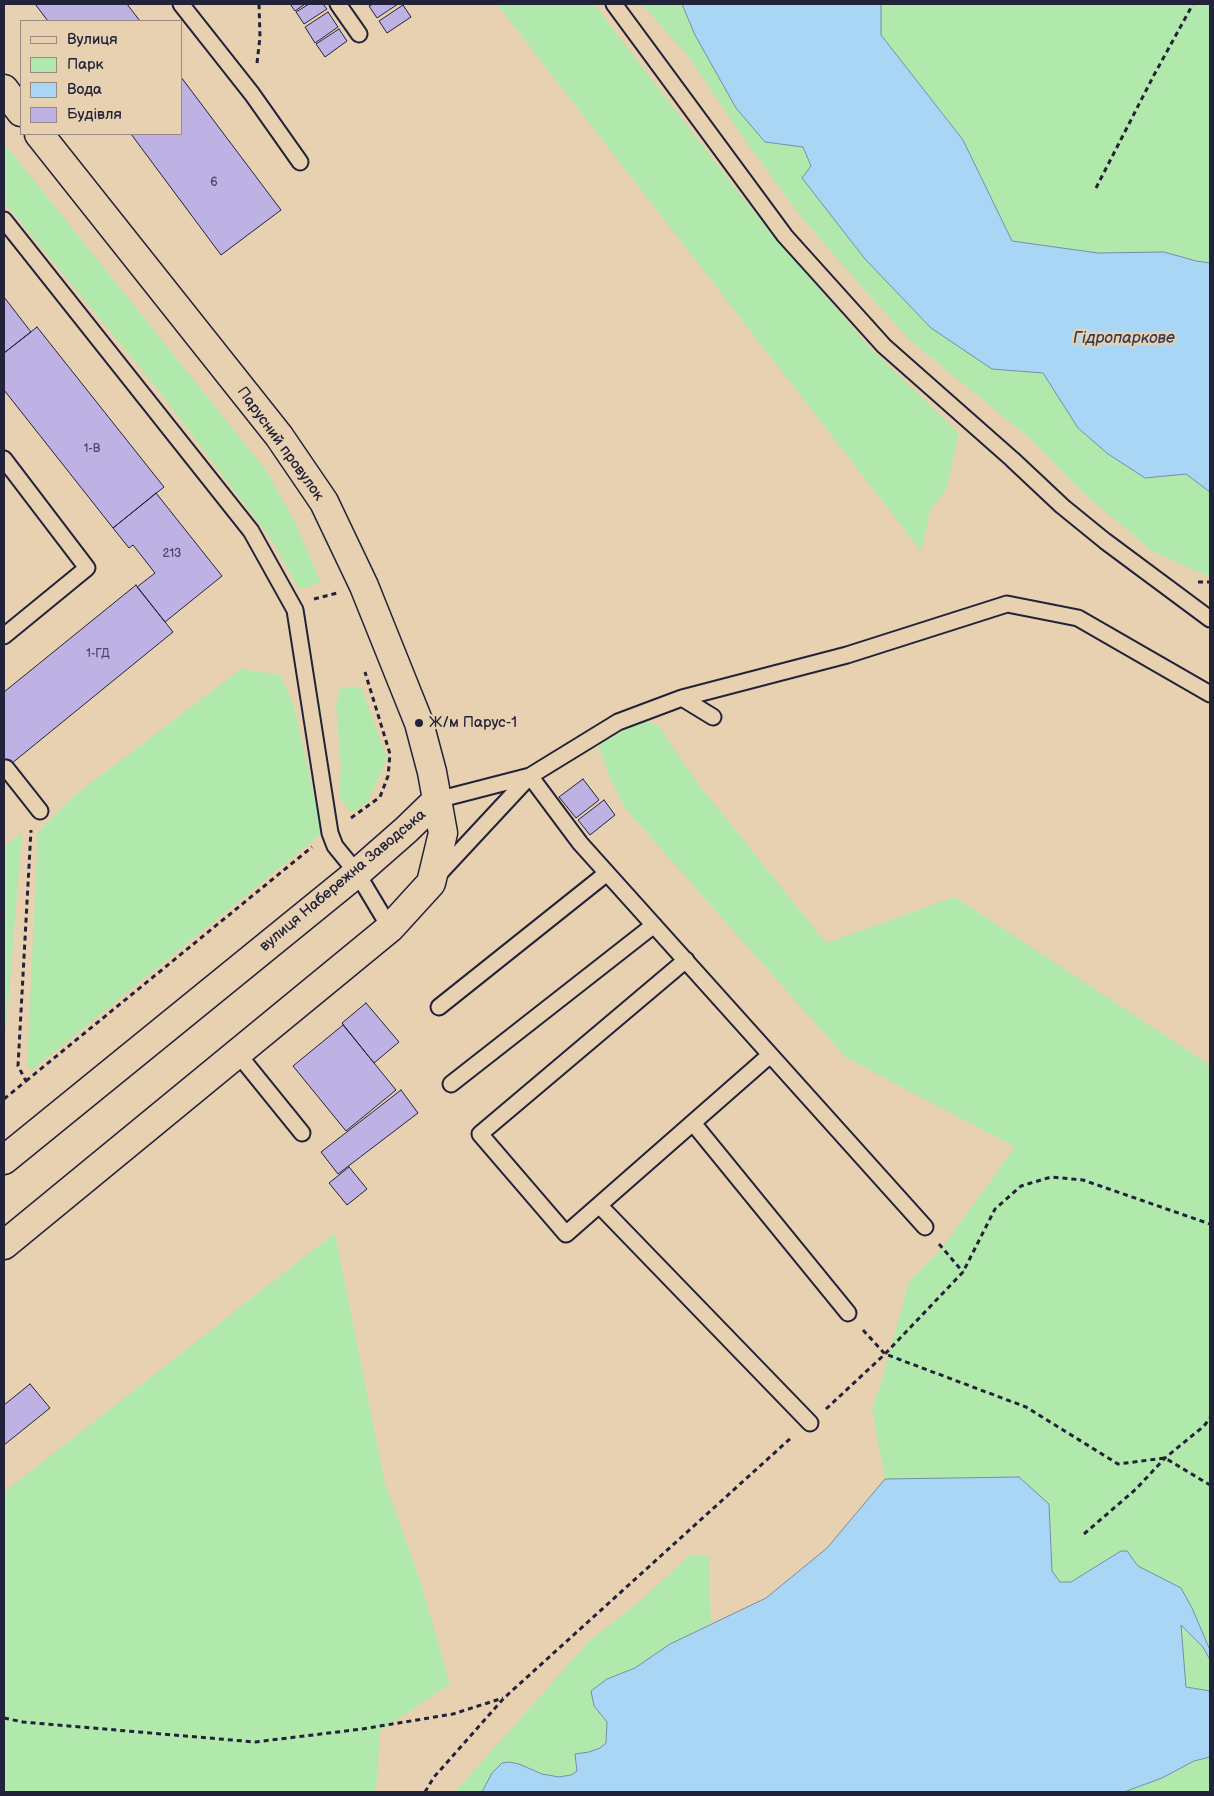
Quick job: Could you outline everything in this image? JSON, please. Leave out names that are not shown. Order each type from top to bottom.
[{"type":"street","points":[[4,90],[20,111]]},
{"type":"street","name":"Парусний провулок","points":[[40,135],[279,436],[324,502],[364,586],[405,686],[427,751],[437,800]]},
{"type":"street","name":"вулиця Набережна Заводська","points":[[4,1160],[357,873],[437,800]]},
{"type":"street","name":"вулиця Набережна Заводська","points":[[4,1245],[390,928],[431,883],[443,833],[437,800]]},
{"type":"lane","points":[[181,4],[252,94],[300,162]]},
{"type":"lane","points":[[338,4],[358,34]]},
{"type":"lane","points":[[614,4],[785,236],[884,346],[1012,459],[1062,506],[1104,541],[1210,619]]},
{"type":"lane","points":[[4,220],[251,531],[295,610],[330,833],[335,846],[357,873],[390,928]]},
{"type":"lane","points":[[4,458],[87,568],[4,636]]},
{"type":"lane","points":[[431,883],[530,776],[618,722],[682,698],[848,655],[1007,604],[1078,618],[1210,694]]},
{"type":"lane","points":[[682,698],[714,717]]},
{"type":"lane","points":[[6,768],[40,810]]},
{"type":"lane","points":[[437,800],[530,776]]},
{"type":"lane","points":[[530,776],[580,843],[925,1227]]},
{"type":"lane","points":[[439,1007],[607,873]]},
{"type":"lane","points":[[451,1084],[654,925]]},
{"type":"lane","points":[[686,960],[480,1134],[566,1234],[770,1055]]},
{"type":"lane","points":[[238,1054],[302,1133]]},
{"type":"lane","points":[[692,1123],[848,1313]]},
{"type":"lane","points":[[599,1205],[810,1423]]},
{"type":"path","points":[[252,94],[260,37],[258,4]]},
{"type":"path","points":[[1096,188],[1193,4]]},
{"type":"path","points":[[334,584],[340,601]]},
{"type":"path","points":[[328,596],[338,593]]},
{"type":"path","points":[[4,1099],[330,833],[380,797],[388,776],[390,754],[364,669]]},
{"type":"path","points":[[26,1081],[18,1066],[31,827]]},
{"type":"path","points":[[925,1227],[963,1272]]},
{"type":"path","points":[[848,1313],[885,1354],[1026,1407],[1118,1464],[1165,1458],[1210,1485]]},
{"type":"path","points":[[1084,1534],[1136,1490],[1165,1458],[1204,1426],[1210,1418]]},
{"type":"path","points":[[4,1718],[23,1722],[255,1742],[362,1729],[453,1714],[504,1698]]},
{"type":"green space","points":[[497,4],[594,4],[748,205],[870,348],[959,433],[946,490],[931,508],[921,551]]},
{"type":"green space","points":[[642,4],[682,4],[695,35],[765,142],[803,147],[811,166],[803,179],[992,369],[1043,373],[1078,428],[1108,454],[1145,478],[1186,474],[1210,492],[1210,577],[1152,551],[1078,488],[1033,441],[910,340],[797,212],[740,133],[689,57]]},
{"type":"green space","points":[[881,4],[1210,4],[1210,263],[1164,252],[1098,253],[1012,241],[963,140],[881,35]]},
{"type":"green space","points":[[4,143],[266,470],[295,522],[321,583],[299,589],[273,542],[164,397],[4,202]]},
{"type":"green space","points":[[241,669],[280,675],[294,706],[322,833],[32,1070],[27,1065],[38,832],[70,799]]},
{"type":"green space","points":[[340,687],[361,687],[387,758],[368,802],[351,812],[339,797],[341,767],[336,706]]},
{"type":"green space","points":[[643,720],[658,725],[696,781],[826,943],[955,897],[1210,1065],[1210,1650],[1206,1642],[1146,1570],[1138,1566],[1127,1551],[1121,1551],[1071,1582],[1060,1582],[1052,1571],[1049,1504],[1019,1478],[885,1479],[872,1409],[909,1282],[942,1248],[1015,1147],[845,1057],[625,808],[610,779],[598,744]]},
{"type":"green space","points":[[22,832],[6,1031],[4,1033],[4,847]]},
{"type":"green space","points":[[335,1233],[385,1483],[420,1580],[450,1684],[380,1731],[376,1792],[4,1792],[4,1492]]},
{"type":"green space","points":[[691,1554],[709,1557],[711,1623],[670,1644],[635,1668],[607,1679],[594,1706],[607,1722],[606,1743],[600,1748],[575,1754],[577,1770],[571,1775],[559,1777],[542,1774],[519,1764],[502,1763],[492,1773],[482,1792],[455,1792],[590,1640],[637,1604]]},
{"type":"green space","points":[[1181,1624],[1203,1647],[1210,1660],[1210,1691],[1186,1687]]},
{"type":"green space","points":[[1210,1757],[1210,1792],[1124,1792],[1162,1778],[1194,1761]]},
{"type":"water","name":"Гідропаркове","points":[[682,4],[881,4],[881,35],[963,140],[1012,241],[1098,253],[1164,252],[1210,263],[1210,492],[1186,474],[1145,478],[1108,454],[1078,428],[1043,373],[992,369],[931,328],[865,259],[802,178],[811,166],[803,147],[765,142],[736,108],[695,35]]},
{"type":"water","points":[[1019,1477],[1049,1504],[1052,1571],[1060,1582],[1071,1582],[1121,1551],[1127,1551],[1138,1566],[1181,1588],[1210,1650],[1210,1660],[1203,1647],[1181,1625],[1186,1687],[1210,1691],[1210,1757],[1194,1761],[1162,1778],[1124,1792],[482,1792],[492,1773],[502,1763],[519,1764],[542,1774],[559,1777],[571,1775],[577,1771],[575,1754],[589,1752],[600,1748],[606,1743],[607,1722],[594,1706],[591,1691],[607,1679],[635,1668],[670,1644],[766,1598],[827,1548],[885,1479]]},
{"type":"building","points":[[35,4],[127,4],[139,20],[47,20]]},
{"type":"building","points":[[290,4],[305,4],[295,11]]},
{"type":"building","points":[[309,4],[323,4],[327,9],[304,24],[296,12]]},
{"type":"building","points":[[373,4],[398,4],[377,18],[369,6]]},
{"type":"building","points":[[403,5],[411,17],[387,33],[379,21]]},
{"type":"building","points":[[328,12],[338,27],[315,43],[305,27]]},
{"type":"building","points":[[339,29],[347,41],[325,57],[316,44]]},
{"type":"building","points":[[182,78],[281,210],[221,255],[132,135],[182,135]]},
{"type":"building","points":[[4,297],[31,332],[4,353]]},
{"type":"building","points":[[37,327],[164,487],[113,528],[4,390],[4,353]]},
{"type":"building","points":[[156,493],[222,576],[165,622],[137,587],[155,573],[133,545],[129,548],[113,528]]},
{"type":"building","points":[[136,585],[173,632],[6,768],[4,766],[4,692]]},
{"type":"building","points":[[583,779],[599,800],[576,818],[559,797]]},
{"type":"building","points":[[604,800],[615,815],[590,835],[578,820]]},
{"type":"building","points":[[366,1003],[399,1042],[374,1063],[342,1023]]},
{"type":"building","points":[[343,1025],[396,1090],[346,1131],[293,1066]]},
{"type":"building","points":[[401,1090],[418,1113],[338,1174],[321,1152]]},
{"type":"building","points":[[349,1167],[367,1189],[347,1205],[329,1183]]},
{"type":"building","points":[[30,1384],[50,1408],[4,1445],[4,1405]]},
{"type":"place","name":"Ж/м Парус-1","points":[[419,723]]}]
